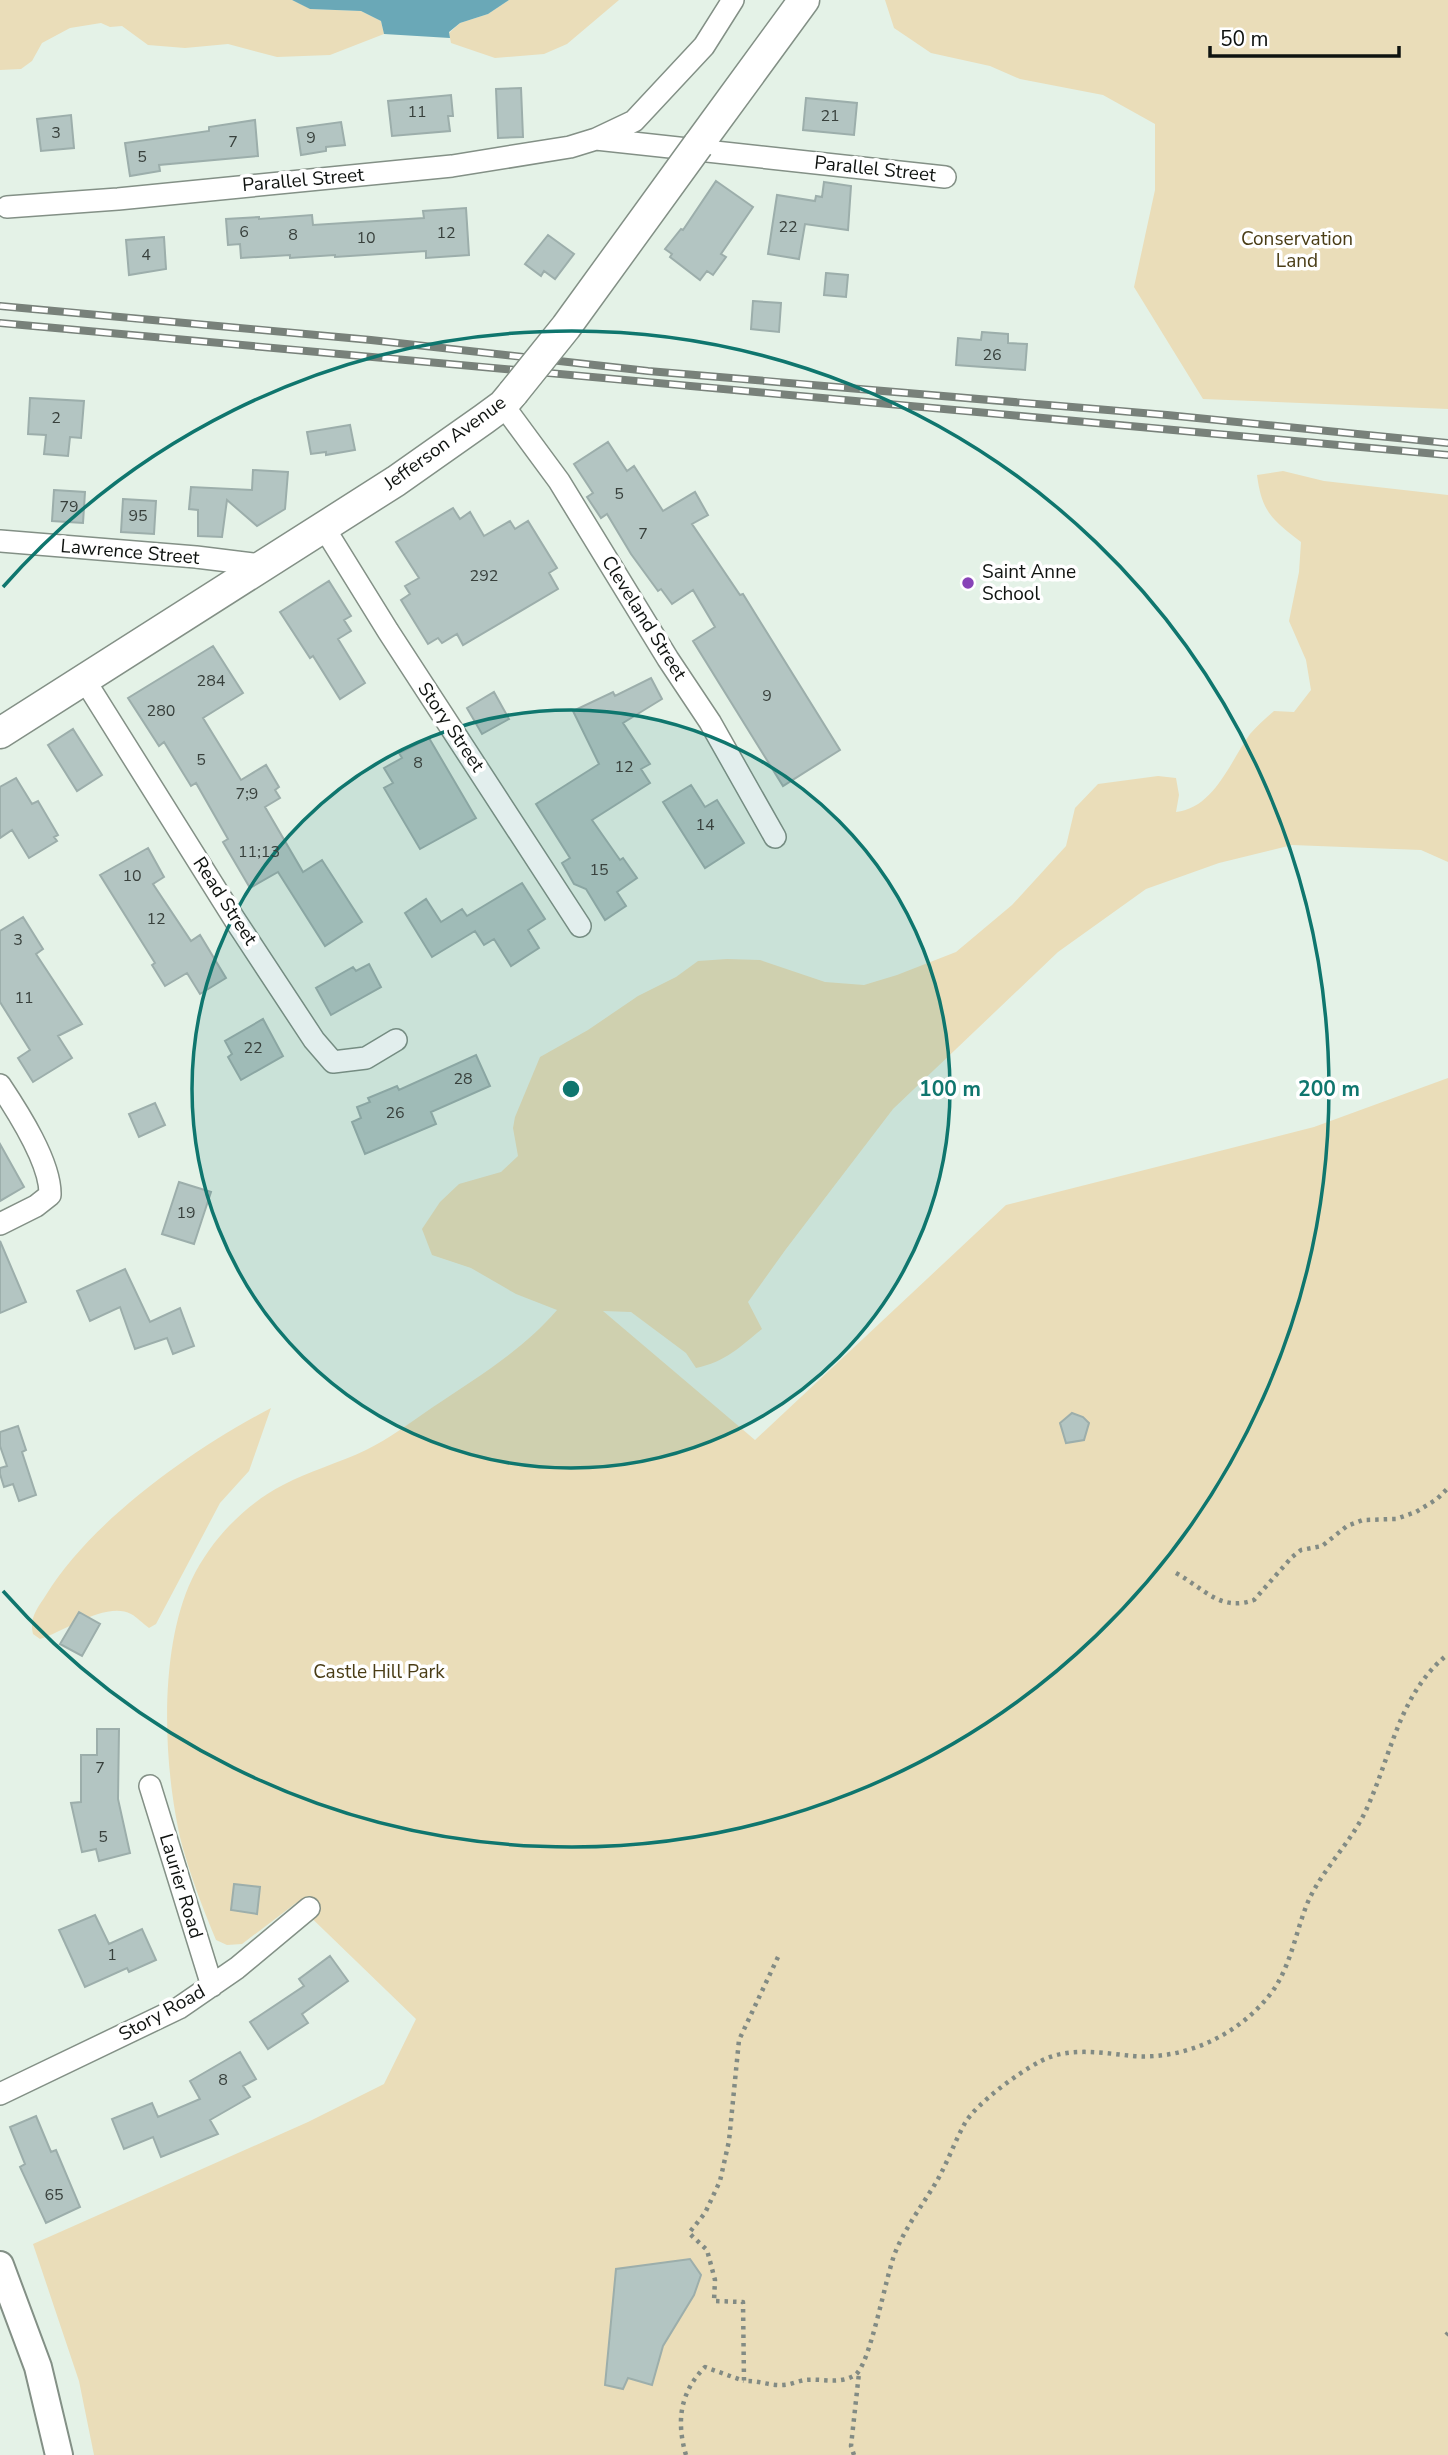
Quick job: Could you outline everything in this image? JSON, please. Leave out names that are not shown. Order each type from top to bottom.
[{"type":"main road","name":"Jefferson Avenue","points":[[0,733],[396,481],[508,399],[573,317],[804,0]]},
{"type":"street","name":"Parallel Street","points":[[7,206],[118,199],[452,166],[570,147],[596,139],[634,121],[704,46],[733,0]]},
{"type":"street","name":"Parallel Street","points":[[596,139],[945,177]]},
{"type":"street","name":"Cleveland Street","points":[[508,399],[668,659],[710,722],[775,838]]},
{"type":"street","name":"Story Street","points":[[323,526],[387,631],[580,926]]},
{"type":"street","name":"Lawrence Street","points":[[0,541],[261,565]]},
{"type":"street","name":"Read Street","points":[[84,680],[314,1040],[333,1062],[366,1059],[396,1040]]},
{"type":"street","points":[[0,1085],[44,1161],[51,1183],[50,1195],[36,1206],[0,1224]]},
{"type":"street","name":"Laurier Road","points":[[150,1786],[212,1986]]},
{"type":"street","name":"Story Road","points":[[0,2094],[179,2008],[237,1968],[309,1908]]},
{"type":"street","points":[[3,2282],[38,2367],[59,2455]]},
{"type":"path","points":[[1176,1573],[1218,1601],[1231,1605],[1246,1603],[1255,1600],[1301,1550],[1322,1546],[1347,1526],[1363,1520],[1396,1519],[1416,1512],[1437,1499],[1448,1488]]},
{"type":"path","points":[[854,2455],[851,2446],[859,2372],[869,2346],[886,2280],[896,2252],[966,2122],[994,2091],[1052,2056],[1079,2051],[1147,2057],[1168,2054],[1204,2044],[1240,2026],[1266,2001],[1279,1979],[1315,1889],[1367,1809],[1405,1707],[1422,1681],[1448,1654]]},
{"type":"path","points":[[744,2381],[743,2302],[714,2301],[715,2280],[707,2250],[689,2233],[705,2213],[720,2181],[729,2141],[739,2040],[778,1957]]},
{"type":"path","points":[[685,2455],[680,2411],[686,2391],[705,2367],[744,2381],[783,2385],[807,2380],[847,2379],[859,2372]]},
{"type":"green space","points":[[0,0],[292,0],[311,9],[361,11],[381,21],[384,34],[330,55],[277,57],[228,44],[185,48],[148,45],[122,26],[110,27],[101,23],[70,28],[42,43],[32,61],[21,69],[0,70]]},
{"type":"green space","points":[[509,0],[619,0],[567,44],[544,54],[495,58],[451,43],[449,33],[460,23],[488,14]]},
{"type":"green space","name":"Conservation Land","points":[[885,0],[1448,0],[1448,409],[1203,399],[1134,287],[1155,190],[1155,124],[1103,95],[1020,79],[990,66],[931,53],[894,28]]},
{"type":"green space","name":"Castle Hill Park","points":[[1283,471],[1324,481],[1448,495],[1448,862],[1421,850],[1292,845],[1219,863],[1146,889],[1058,952],[893,1109],[748,1302],[762,1329],[739,1348],[724,1358],[696,1368],[686,1353],[631,1312],[603,1311],[755,1440],[1006,1205],[1314,1127],[1448,1078],[1448,2455],[94,2455],[79,2381],[33,2244],[308,2122],[384,2084],[416,2019],[296,1903],[242,1944],[227,1945],[216,1940],[182,1845],[168,1746],[167,1710],[173,1640],[181,1608],[200,1565],[230,1525],[269,1493],[293,1480],[356,1455],[392,1436],[498,1363],[529,1338],[557,1310],[516,1294],[471,1268],[432,1255],[422,1229],[440,1202],[459,1184],[501,1172],[518,1156],[513,1128],[515,1117],[540,1057],[588,1030],[638,996],[676,977],[698,961],[760,960],[825,982],[864,985],[956,952],[1012,905],[1066,846],[1075,808],[1098,784],[1158,776],[1176,778],[1179,795],[1176,812],[1189,809],[1211,793],[1250,734],[1265,719],[1274,711],[1294,712],[1311,690],[1306,660],[1289,621],[1299,572],[1301,542],[1265,507],[1257,475]]},
{"type":"green space","points":[[271,1408],[249,1471],[220,1503],[156,1624],[149,1628],[131,1614],[110,1611],[40,1639],[33,1634],[33,1618],[37,1609],[65,1567],[89,1540],[146,1489],[178,1465]]},
{"type":"water","points":[[292,0],[509,0],[488,14],[460,23],[449,32],[450,38],[384,34],[381,21],[361,11],[310,9]]},
{"type":"building","points":[[521,88],[523,137],[498,138],[496,89]]},
{"type":"building","points":[[451,95],[453,116],[448,116],[450,131],[392,136],[388,101]]},
{"type":"building","points":[[806,98],[857,103],[854,135],[803,130]]},
{"type":"building","points":[[71,115],[74,148],[41,151],[37,119]]},
{"type":"building","points":[[255,120],[258,156],[159,165],[160,171],[130,176],[125,143],[209,131],[209,127]]},
{"type":"building","points":[[341,122],[345,145],[326,147],[326,151],[301,155],[297,128]]},
{"type":"building","points":[[716,181],[753,207],[721,254],[726,257],[713,275],[707,271],[700,280],[670,257],[672,254],[665,249],[681,229],[683,230]]},
{"type":"building","points":[[824,182],[851,186],[848,230],[805,224],[799,259],[768,254],[777,195],[815,201],[816,196],[822,197]]},
{"type":"building","points":[[466,208],[469,255],[426,258],[426,251],[335,257],[290,258],[290,255],[241,258],[240,244],[228,245],[226,219],[312,215],[313,225],[424,218],[423,211]]},
{"type":"building","points":[[548,235],[574,254],[555,279],[544,271],[541,276],[525,264]]},
{"type":"building","points":[[164,237],[166,269],[129,275],[126,240]]},
{"type":"building","points":[[826,273],[848,275],[846,297],[824,295]]},
{"type":"building","points":[[753,301],[781,303],[779,332],[751,329]]},
{"type":"building","points":[[982,332],[1008,334],[1008,343],[1027,344],[1025,370],[956,365],[958,338],[981,340]]},
{"type":"building","points":[[30,398],[84,401],[81,438],[70,437],[68,456],[44,454],[46,435],[28,434]]},
{"type":"building","points":[[350,425],[355,450],[326,455],[326,452],[311,454],[307,432]]},
{"type":"building","points":[[608,442],[627,471],[634,466],[663,511],[695,492],[708,515],[692,524],[740,595],[743,594],[840,750],[783,786],[693,641],[715,627],[693,590],[672,604],[661,589],[658,591],[631,554],[607,514],[601,518],[587,497],[593,493],[574,464]]},
{"type":"building","points":[[253,470],[288,472],[285,509],[257,526],[227,500],[222,537],[198,536],[198,510],[189,509],[191,487],[252,490]]},
{"type":"building","points":[[54,490],[85,492],[83,523],[52,521]]},
{"type":"building","points":[[123,499],[156,501],[154,534],[121,532]]},
{"type":"building","points":[[453,508],[460,519],[470,512],[484,536],[510,521],[515,529],[528,521],[557,568],[549,573],[558,589],[463,645],[457,634],[442,643],[438,638],[428,644],[401,600],[410,594],[405,586],[419,578],[396,542]]},
{"type":"building","points":[[329,581],[351,616],[344,620],[351,631],[338,639],[365,683],[340,699],[313,656],[310,658],[280,612]]},
{"type":"building","points":[[213,646],[243,693],[203,718],[241,780],[266,765],[279,787],[275,790],[280,798],[265,807],[303,872],[322,860],[362,922],[325,946],[278,872],[250,888],[223,842],[228,839],[196,783],[191,786],[164,742],[159,746],[128,698]]},
{"type":"building","points":[[651,678],[662,699],[623,723],[650,764],[641,769],[650,783],[592,820],[620,860],[623,858],[637,878],[617,892],[626,906],[605,920],[586,889],[574,884],[562,863],[570,858],[536,804],[599,764],[573,711],[613,692],[615,696]]},
{"type":"building","points":[[494,692],[509,719],[482,734],[467,708]]},
{"type":"building","points":[[73,729],[102,775],[77,791],[48,745]]},
{"type":"building","points":[[429,738],[476,818],[420,849],[384,788],[393,783],[384,768],[402,758],[399,753]]},
{"type":"building","points":[[16,778],[32,804],[38,801],[58,835],[54,837],[57,841],[29,858],[12,830],[0,838],[0,787]]},
{"type":"building","points":[[691,785],[705,807],[717,800],[744,843],[705,868],[663,802]]},
{"type":"building","points":[[148,848],[164,877],[153,884],[191,941],[200,935],[226,978],[200,994],[187,973],[165,986],[152,965],[155,963],[100,875]]},
{"type":"building","points":[[522,883],[545,919],[528,930],[539,948],[511,966],[494,939],[484,945],[475,931],[432,957],[405,913],[426,899],[441,922],[462,909],[467,916]]},
{"type":"building","points":[[23,917],[43,949],[36,954],[82,1024],[58,1036],[72,1058],[33,1082],[18,1058],[30,1050],[0,1002],[0,931]]},
{"type":"building","points":[[369,964],[381,987],[331,1015],[316,988],[353,967],[356,971]]},
{"type":"building","points":[[263,1019],[283,1056],[241,1080],[228,1057],[232,1054],[225,1041]]},
{"type":"building","points":[[476,1055],[490,1086],[431,1112],[436,1124],[365,1154],[352,1122],[361,1118],[357,1107],[370,1102],[368,1098],[397,1086],[399,1090]]},
{"type":"building","points":[[155,1103],[165,1125],[139,1137],[129,1114]]},
{"type":"building","points":[[0,1144],[24,1187],[0,1201]]},
{"type":"building","points":[[179,1182],[211,1192],[194,1244],[162,1234]]},
{"type":"building","points":[[0,1241],[26,1302],[0,1313]]},
{"type":"building","points":[[125,1269],[150,1322],[180,1308],[194,1346],[173,1354],[167,1338],[135,1349],[120,1307],[90,1321],[77,1291]]},
{"type":"building","points":[[1072,1413],[1083,1417],[1089,1423],[1084,1440],[1066,1443],[1060,1423]]},
{"type":"building","points":[[18,1426],[26,1450],[22,1452],[36,1495],[19,1501],[13,1484],[4,1487],[0,1474],[0,1468],[7,1466],[0,1446],[0,1432]]},
{"type":"building","points":[[79,1612],[100,1624],[82,1656],[60,1644]]},
{"type":"building","points":[[97,1729],[119,1729],[118,1799],[130,1853],[99,1861],[96,1849],[82,1852],[71,1803],[81,1802],[81,1755],[97,1755]]},
{"type":"building","points":[[234,1884],[260,1887],[257,1914],[231,1910]]},
{"type":"building","points":[[95,1915],[109,1944],[142,1929],[156,1960],[129,1972],[127,1968],[85,1987],[59,1930]]},
{"type":"building","points":[[330,1956],[348,1981],[302,2014],[308,2023],[268,2049],[250,2022],[304,1986],[299,1979]]},
{"type":"building","points":[[240,2052],[256,2079],[243,2086],[250,2097],[210,2120],[218,2134],[161,2157],[153,2137],[124,2149],[112,2119],[152,2103],[158,2117],[200,2099],[190,2081]]},
{"type":"building","points":[[36,2116],[51,2152],[56,2150],[80,2207],[46,2223],[20,2167],[25,2164],[10,2127]]},
{"type":"building","points":[[690,2259],[701,2275],[694,2295],[663,2346],[652,2385],[628,2378],[623,2389],[605,2385],[616,2269]]},
{"type":"railway","points":[[0,306],[371,340],[648,371],[1167,415],[1448,443]]},
{"type":"railway","points":[[0,323],[1448,455]]},
{"type":"place","name":"Saint Anne School","points":[[968,583]]}]
